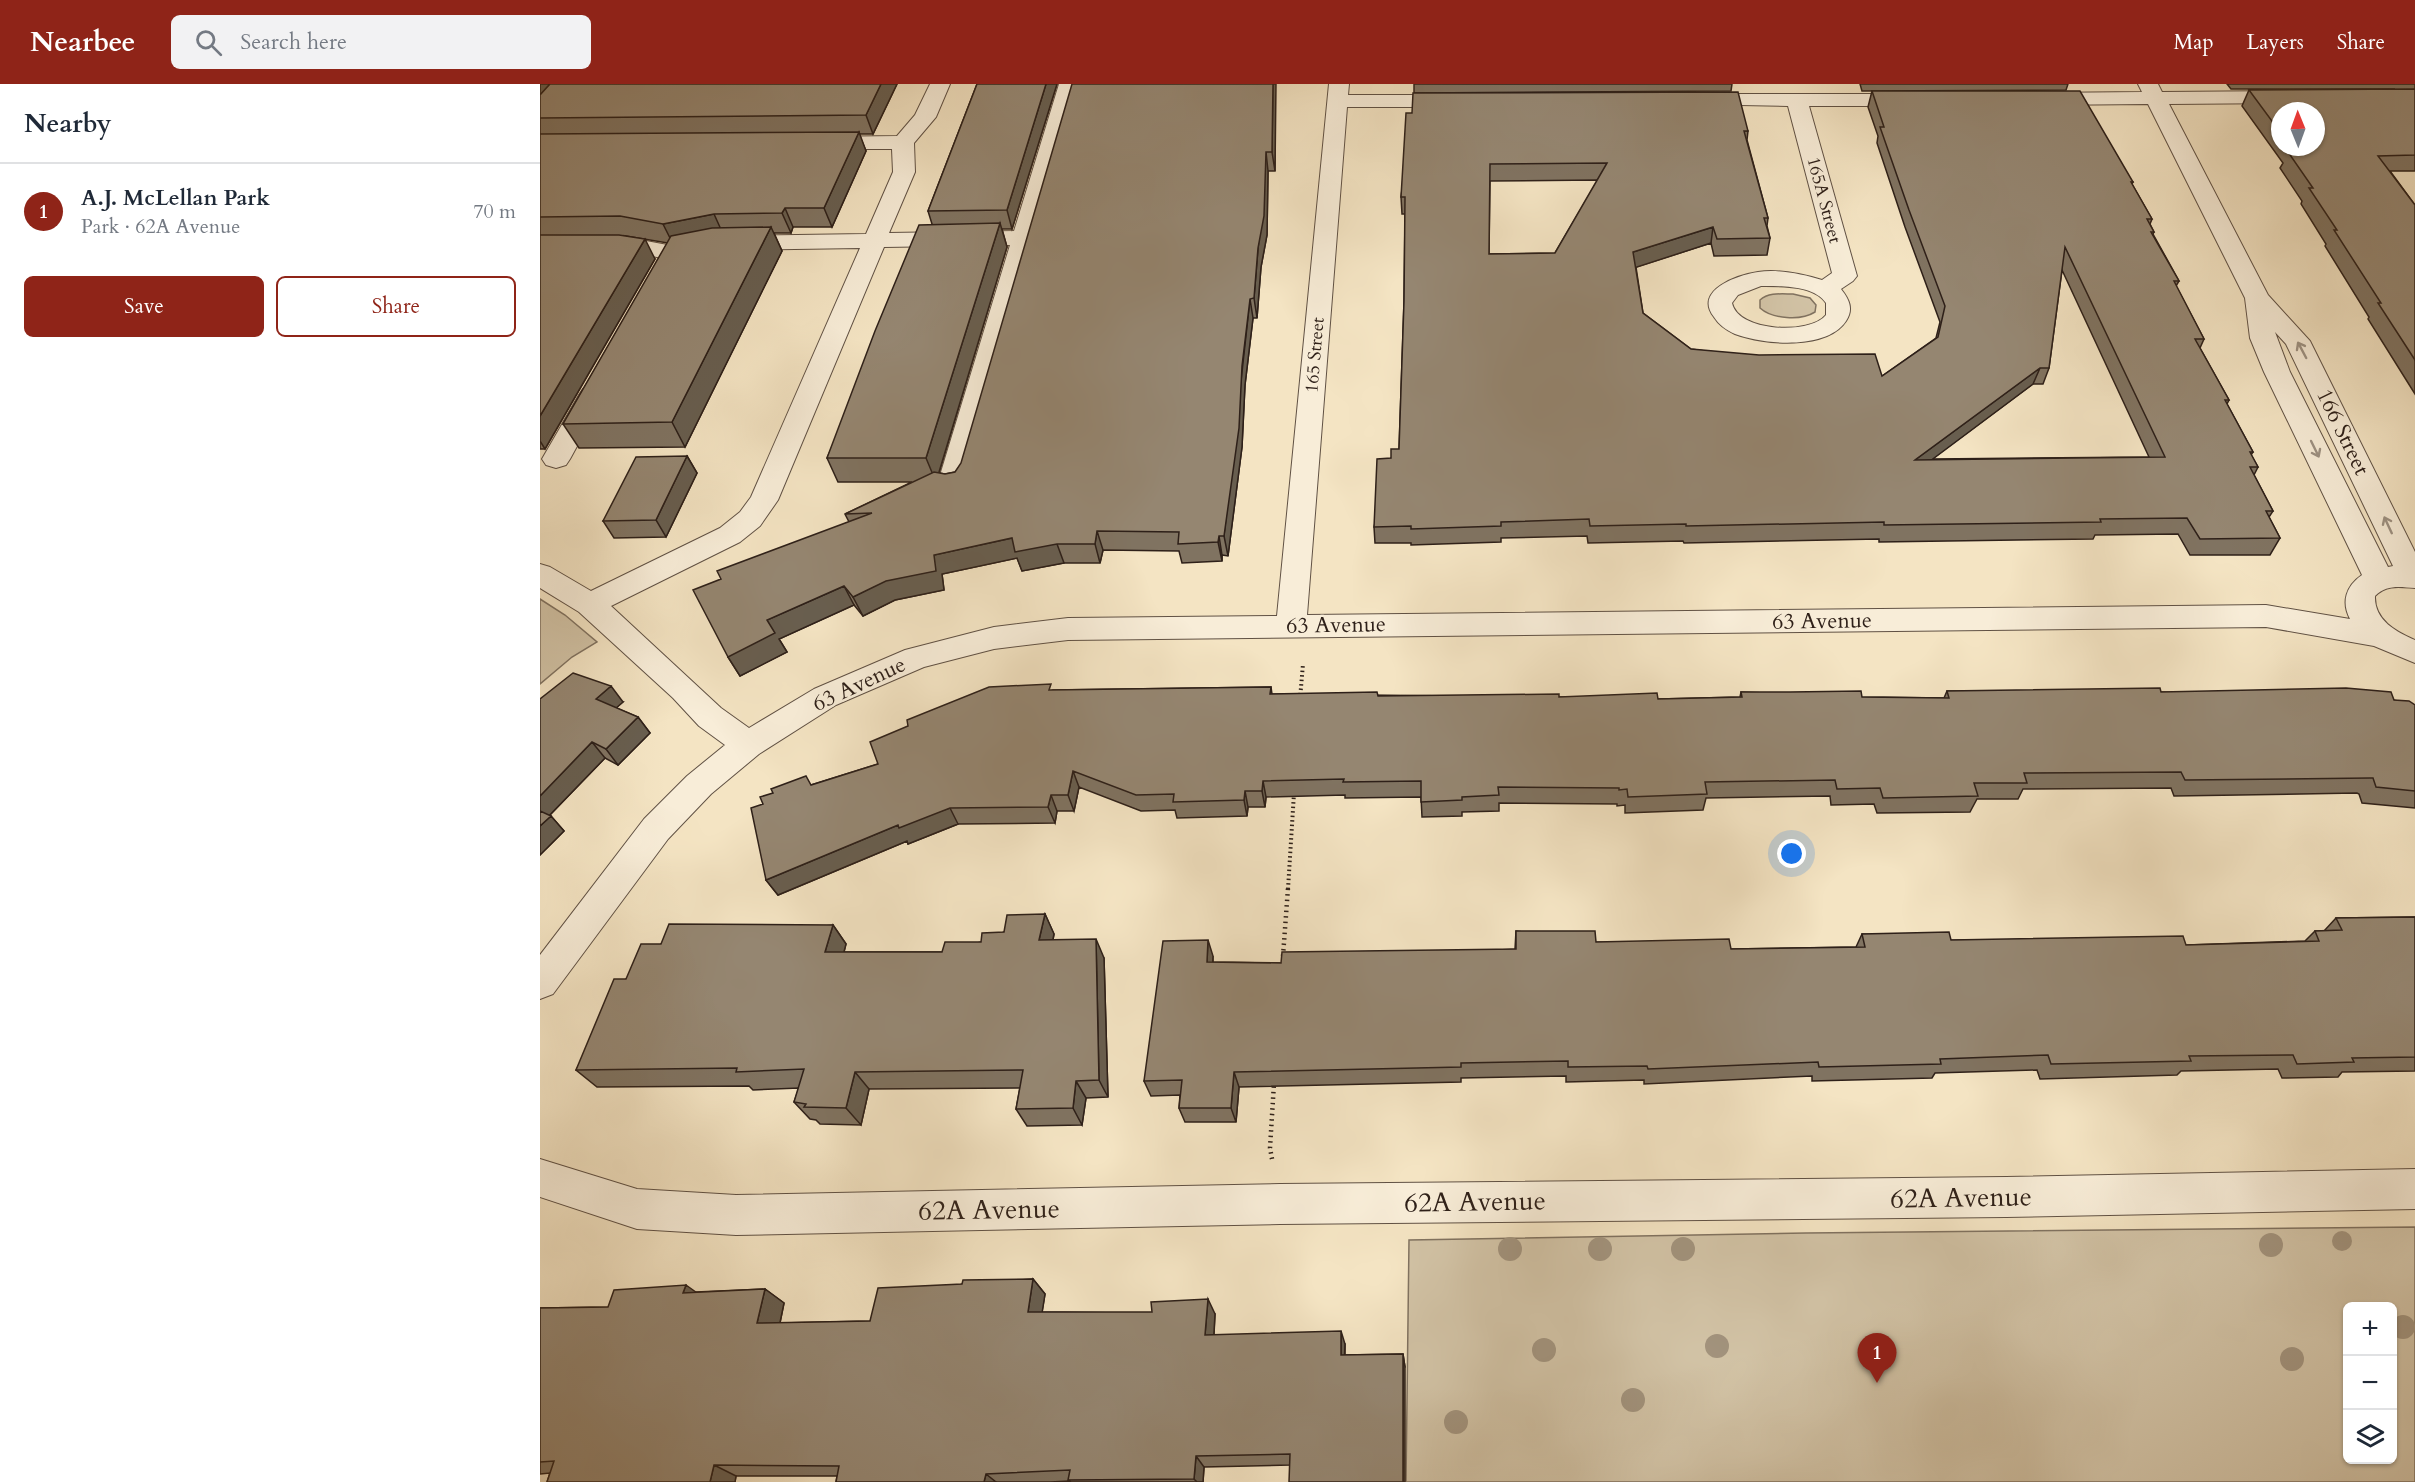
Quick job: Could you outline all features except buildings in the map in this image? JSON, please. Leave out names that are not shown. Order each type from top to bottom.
[{"type":"street","points":[[590,604],[730,535],[750,519],[764,500],[904,172],[903,142],[925,117],[940,84]]},
{"type":"street","points":[[952,482],[1068,84]]},
{"type":"street","points":[[2023,99],[2153,91],[2309,97]]},
{"type":"street","name":"166 Street","points":[[2153,91],[2257,298],[2297,341],[2414,578]]},
{"type":"street","points":[[1338,92],[1473,101]]},
{"type":"street","name":"165 Street","points":[[1291,626],[1338,92]]},
{"type":"street","points":[[1677,100],[1940,100]]},
{"type":"street","name":"165A Street","points":[[1797,100],[1845,276],[1823,289]]},
{"type":"street","points":[[802,143],[903,142]]},
{"type":"street","points":[[540,245],[630,245],[667,263],[723,243],[1023,238]]},
{"type":"street","name":"166 Street","points":[[2257,298],[2263,338],[2301,421],[2369,589],[2365,618],[2382,636]]},
{"type":"street","points":[[556,459],[603,377]]},
{"type":"street","points":[[2301,421],[2339,423]]},
{"type":"street","points":[[540,574],[590,604],[684,690],[710,717],[748,745]]},
{"type":"street","name":"63 Avenue","points":[[2266,616],[2369,589],[2402,576],[2414,578]]},
{"type":"street","name":"63 Avenue","points":[[540,983],[656,829],[699,785],[748,745],[825,697],[845,688],[915,658],[994,638],[1068,629],[2266,616],[2382,636]]},
{"type":"street","points":[[2382,636],[2415,652]]},
{"type":"street","name":"62A Avenue","points":[[540,1178],[637,1209],[736,1215],[1280,1204],[2006,1197],[2415,1189]]},
{"type":"path","points":[[1300,700],[1303,664]]},
{"type":"path","points":[[1282,959],[1294,782]]},
{"type":"path","points":[[1275,1077],[1270,1148],[1280,1204]]},
{"type":"shaded area","points":[[1793,294],[1810,298],[1816,305],[1815,312],[1802,317],[1787,318],[1772,315],[1760,308],[1760,300],[1767,296]]},
{"type":"shaded area","points":[[540,599],[565,615],[597,642],[572,657],[540,684]]},
{"type":"shaded area","points":[[2415,1227],[2415,1482],[1406,1482],[1409,1240],[1806,1233]]},
{"type":"place","name":"A.J. McLellan Park","points":[[1877,1383]]}]
